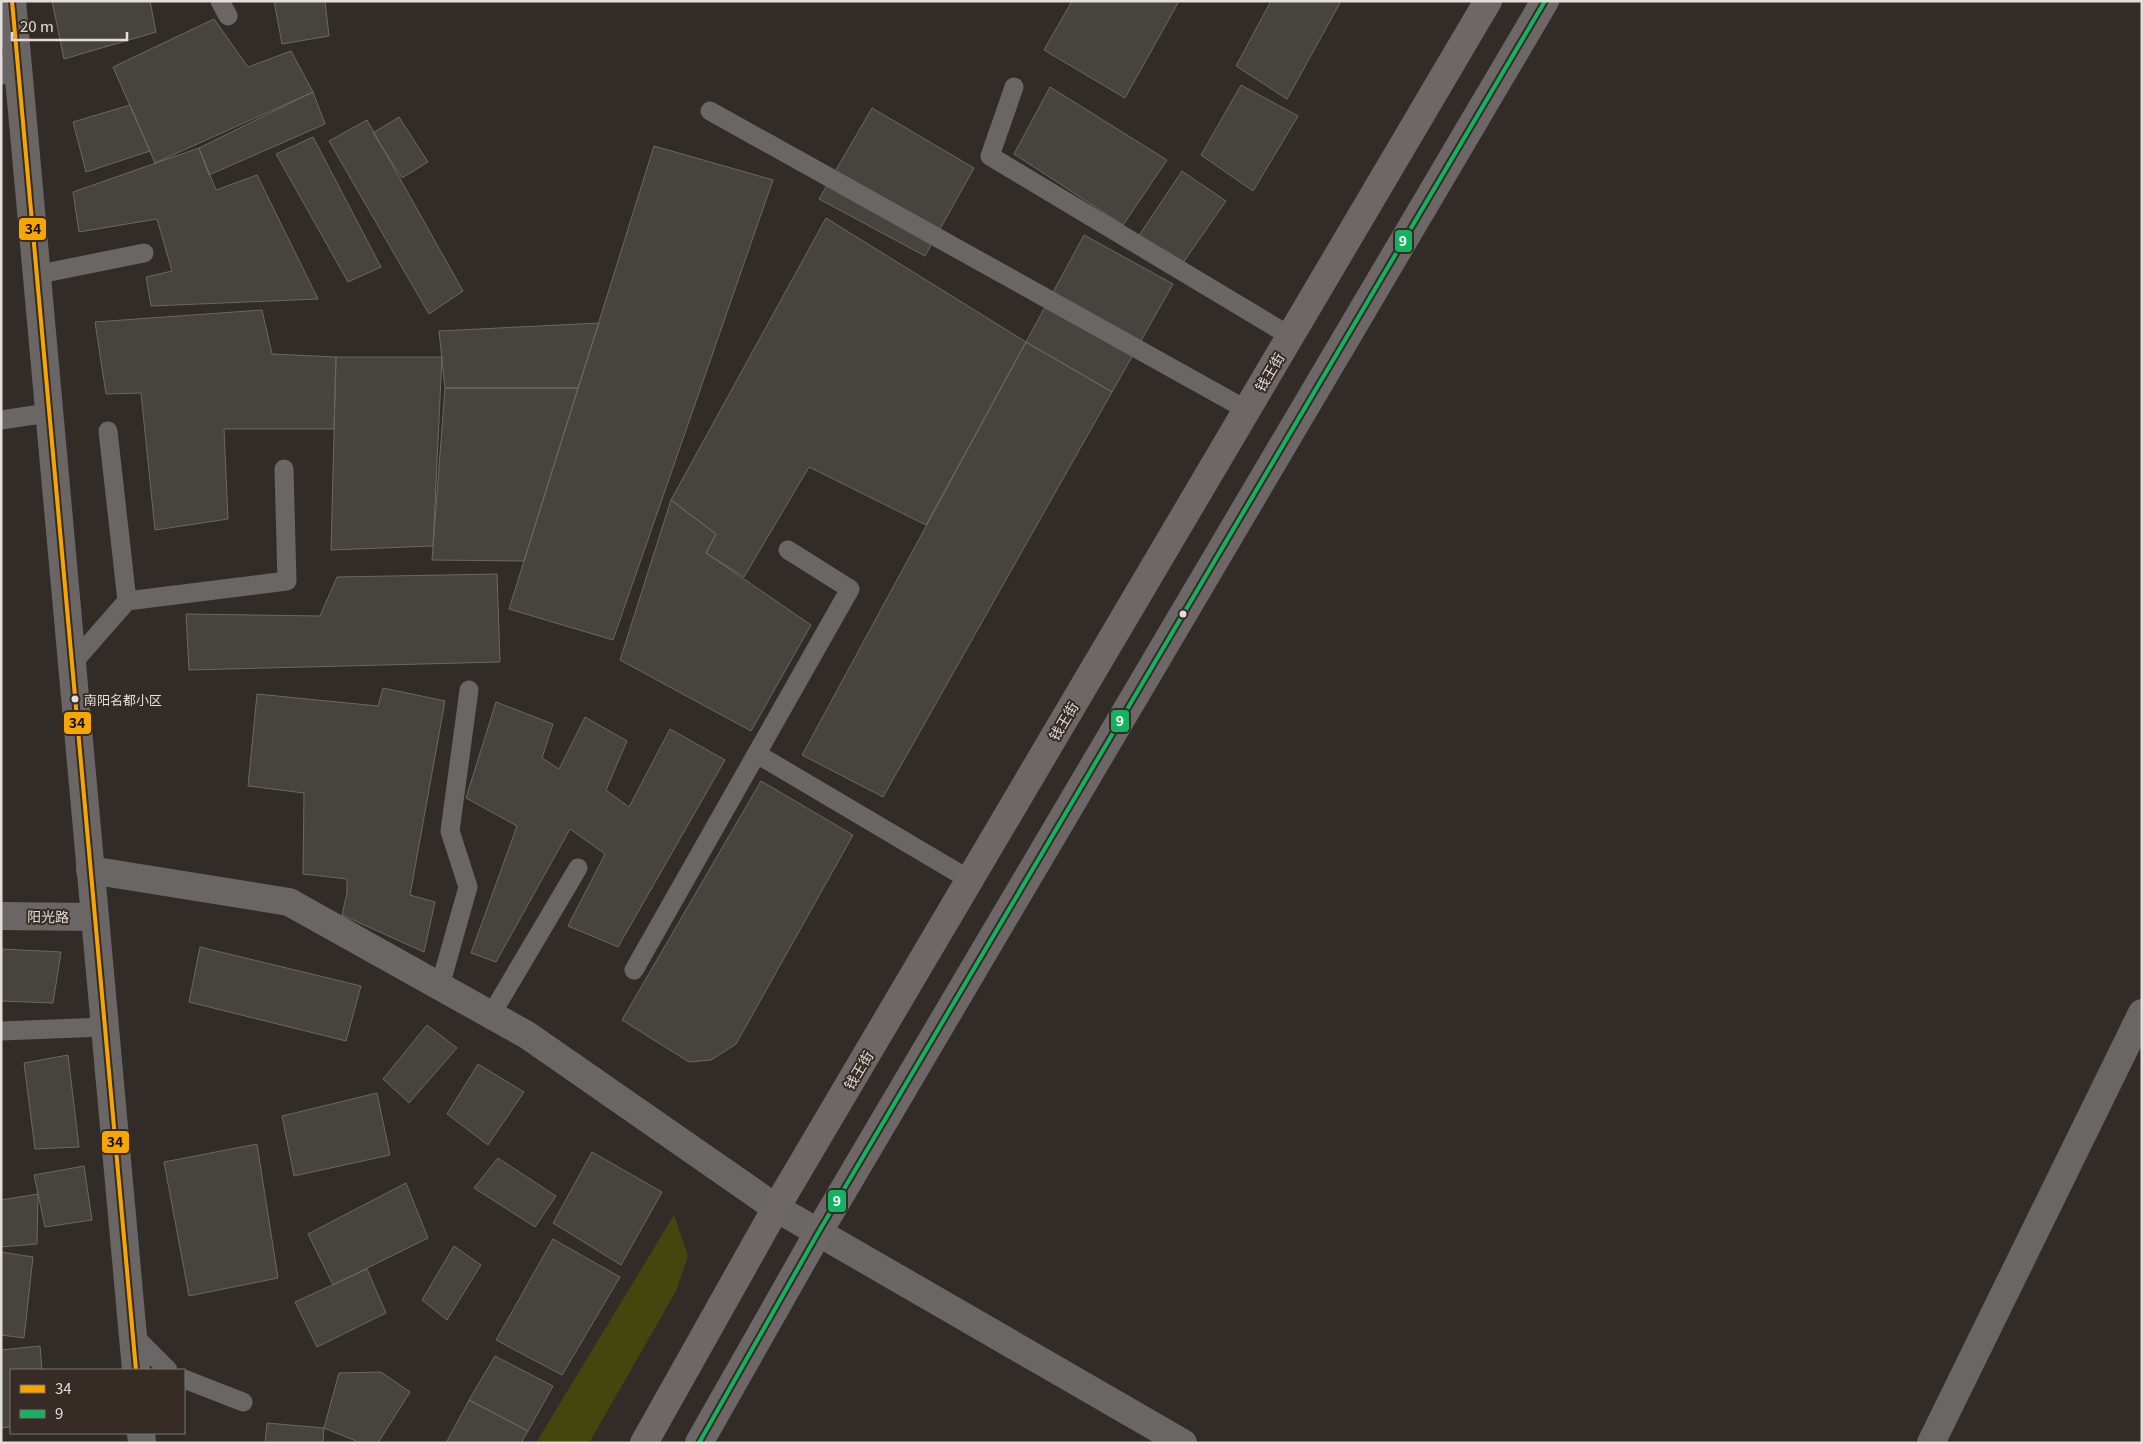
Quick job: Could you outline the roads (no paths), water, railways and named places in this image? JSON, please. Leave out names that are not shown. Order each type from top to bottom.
[{"type":"main road","name":"钱王街","points":[[644,1443],[776,1208],[1488,1]]},
{"type":"main road","points":[[699,1443],[818,1233],[1545,1]]},
{"type":"street","points":[[12,1],[9,71],[36,276],[136,1369]]},
{"type":"street","points":[[90,870],[288,902],[527,1035],[776,1208],[1183,1443]]},
{"type":"street","name":"阳光路","points":[[1,916],[94,917]]},
{"type":"street","points":[[1931,1443],[2142,1013]]},
{"type":"lane","points":[[1014,86],[990,156],[1290,336]]},
{"type":"lane","points":[[710,111],[1247,410]]},
{"type":"lane","points":[[36,276],[144,253]]},
{"type":"lane","points":[[1,420],[48,413]]},
{"type":"lane","points":[[108,431],[127,601]]},
{"type":"lane","points":[[71,665],[127,601],[287,581],[284,469]]},
{"type":"lane","points":[[634,970],[850,589],[788,550]]},
{"type":"lane","points":[[440,986],[468,887],[450,832],[470,690]]},
{"type":"lane","points":[[757,754],[970,880]]},
{"type":"lane","points":[[491,1015],[578,868]]},
{"type":"lane","points":[[1,1031],[104,1027]]},
{"type":"lane","points":[[132,1334],[167,1369]]},
{"type":"lane","points":[[185,1379],[243,1402]]},
{"type":"place","name":"南阳名都小区","points":[[75,699]]}]
